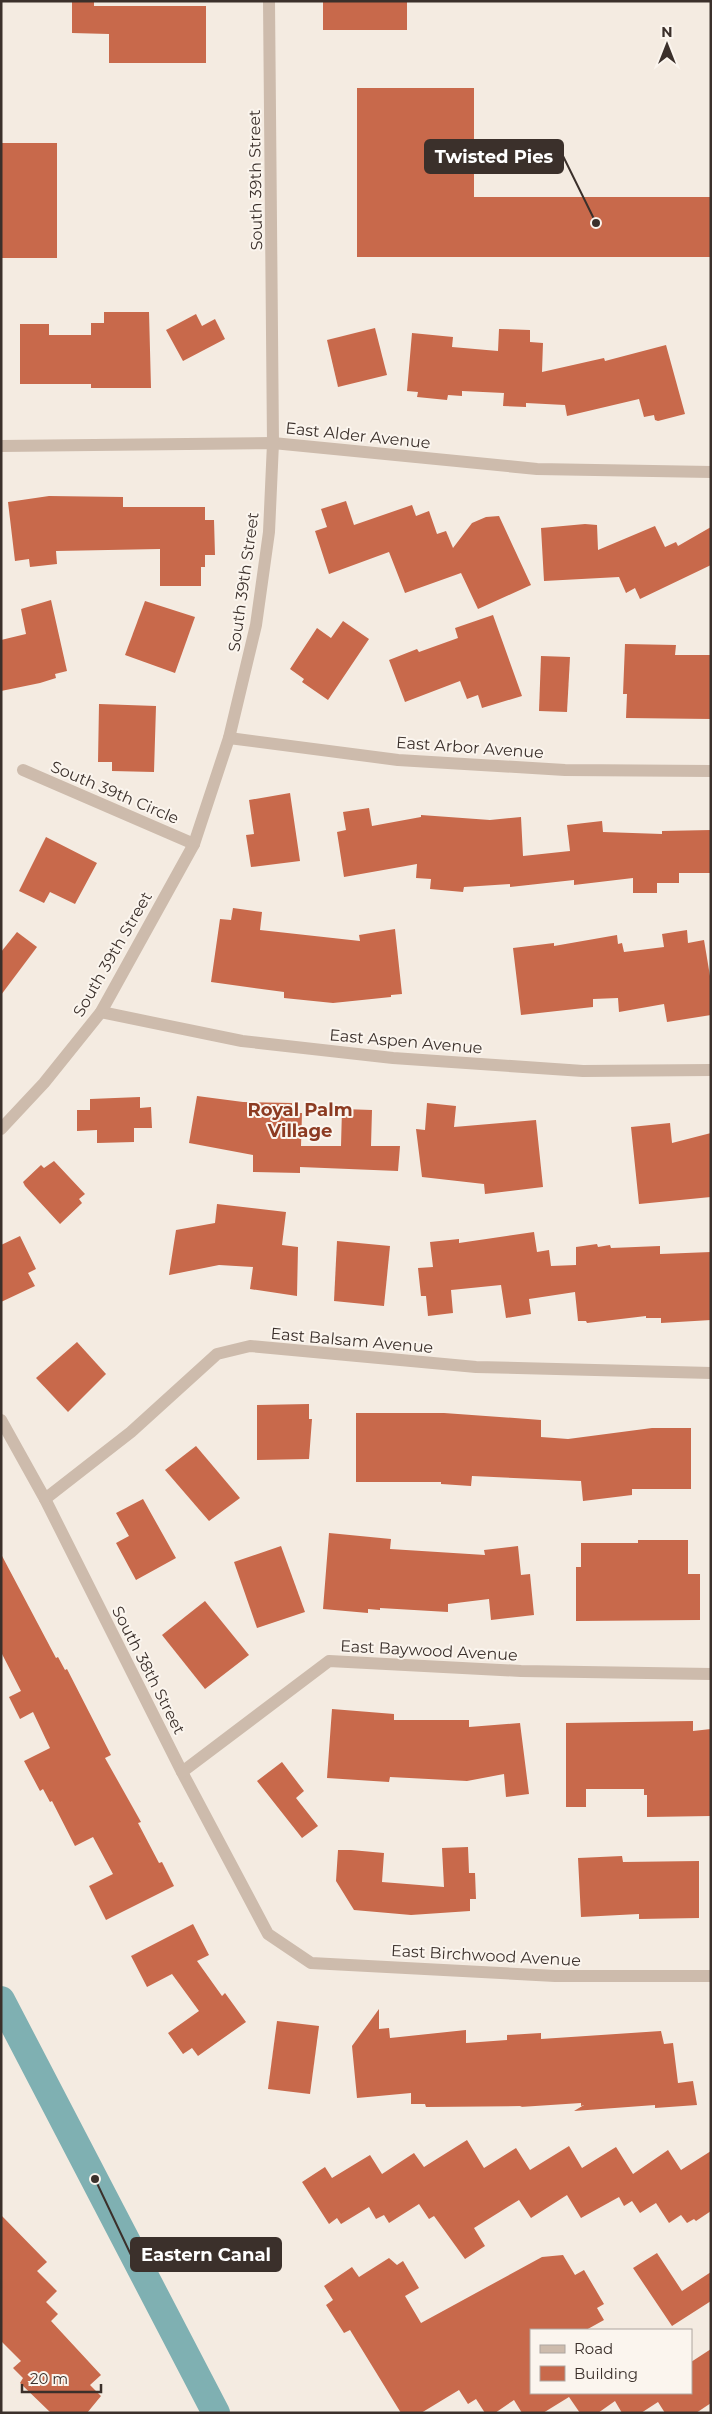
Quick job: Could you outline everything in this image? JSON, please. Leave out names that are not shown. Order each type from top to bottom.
[{"type":"street","name":"South 39th Street","points":[[1,1129],[44,1083],[101,1012],[194,844],[229,738],[256,624],[269,532],[273,443],[269,1]]},
{"type":"street","name":"East Alder Avenue","points":[[1,446],[273,443],[537,468],[711,472]]},
{"type":"street","name":"East Arbor Avenue","points":[[229,738],[398,760],[564,770],[711,771]]},
{"type":"street","name":"South 39th Circle","points":[[22,770],[194,844]]},
{"type":"street","name":"East Aspen Avenue","points":[[101,1012],[242,1041],[393,1058],[583,1071],[711,1070]]},
{"type":"street","name":"East Balsam Avenue","points":[[44,1499],[131,1432],[218,1354],[250,1346],[476,1367],[711,1373]]},
{"type":"street","name":"South 38th Street","points":[[1,1420],[44,1499],[182,1772],[268,1934]]},
{"type":"street","name":"East Baywood Avenue","points":[[182,1772],[329,1661],[521,1672],[711,1674]]},
{"type":"street","name":"East Birchwood Avenue","points":[[268,1934],[311,1963],[555,1976],[711,1976]]},
{"type":"building","points":[[72,1],[94,1],[94,6],[206,6],[206,63],[109,63],[109,34],[72,33]]},
{"type":"building","points":[[323,1],[407,1],[407,30],[323,30]]},
{"type":"building","points":[[357,88],[474,88],[474,197],[711,197],[711,257],[357,257]]},
{"type":"building","points":[[1,143],[57,143],[57,258],[1,258]]},
{"type":"building","points":[[104,312],[149,312],[151,388],[91,388],[91,384],[20,384],[20,324],[49,324],[49,335],[91,335],[91,323],[104,323]]},
{"type":"building","points":[[196,314],[202,326],[215,319],[225,339],[183,361],[166,330]]},
{"type":"building","points":[[375,328],[387,375],[338,387],[327,340]]},
{"type":"building","points":[[499,329],[530,330],[530,342],[543,343],[542,372],[604,358],[605,361],[666,345],[685,414],[658,421],[655,420],[654,415],[644,417],[639,399],[567,416],[565,405],[526,403],[526,407],[503,406],[504,393],[462,391],[462,396],[448,395],[447,400],[417,397],[418,392],[407,391],[412,333],[453,337],[452,347],[498,351]]},
{"type":"building","points":[[49,496],[123,497],[123,507],[205,507],[205,520],[214,520],[215,555],[205,555],[205,567],[201,567],[201,586],[160,586],[160,549],[56,551],[57,564],[30,567],[29,559],[15,561],[8,502]]},
{"type":"building","points":[[346,501],[354,525],[412,505],[416,516],[429,511],[437,534],[446,531],[453,548],[472,523],[486,517],[499,516],[531,585],[478,609],[461,573],[405,593],[389,552],[329,574],[315,531],[327,527],[321,509]]},
{"type":"building","points":[[585,524],[597,525],[598,550],[655,526],[665,547],[676,542],[678,546],[711,527],[711,565],[640,599],[635,588],[626,593],[619,577],[544,581],[541,528]]},
{"type":"building","points":[[51,600],[67,671],[55,674],[56,678],[40,683],[1,691],[1,640],[26,634],[21,609]]},
{"type":"building","points":[[145,601],[195,617],[175,673],[125,655]]},
{"type":"building","points":[[493,615],[522,696],[482,708],[478,695],[467,699],[460,681],[405,702],[389,660],[417,649],[419,652],[458,638],[455,628]]},
{"type":"building","points":[[343,621],[369,639],[328,700],[302,682],[304,679],[290,669],[317,628],[331,638]]},
{"type":"building","points":[[625,644],[676,645],[675,655],[711,655],[711,719],[626,718],[627,694],[623,694]]},
{"type":"building","points":[[541,656],[570,657],[567,712],[539,711]]},
{"type":"building","points":[[99,704],[156,706],[154,772],[112,771],[112,762],[98,762]]},
{"type":"building","points":[[290,793],[300,861],[251,867],[246,835],[254,834],[249,800]]},
{"type":"building","points":[[369,808],[372,826],[421,817],[421,815],[490,820],[521,817],[523,856],[570,851],[567,825],[602,821],[603,832],[662,834],[662,831],[711,830],[711,873],[679,873],[679,883],[657,883],[657,893],[633,893],[633,878],[574,885],[574,880],[510,887],[510,884],[464,887],[463,892],[430,889],[431,879],[416,878],[417,864],[344,877],[337,832],[346,830],[343,812]]},
{"type":"building","points":[[46,837],[97,863],[75,904],[50,892],[44,903],[19,891]]},
{"type":"building","points":[[233,908],[262,912],[260,930],[360,941],[359,935],[395,929],[402,994],[391,995],[391,997],[333,1003],[284,998],[284,992],[211,982],[220,919],[231,920]]},
{"type":"building","points":[[687,930],[688,943],[704,940],[711,982],[711,1015],[667,1022],[664,1004],[619,1012],[618,998],[593,999],[593,1007],[521,1015],[513,948],[554,943],[554,946],[617,935],[618,944],[622,943],[624,952],[664,947],[662,934]]},
{"type":"building","points":[[17,932],[37,947],[1,995],[1,952]]},
{"type":"building","points":[[197,1096],[243,1102],[292,1103],[292,1113],[302,1113],[301,1146],[341,1146],[342,1109],[372,1110],[371,1146],[400,1146],[398,1171],[300,1167],[300,1173],[253,1172],[253,1155],[189,1143]]},
{"type":"building","points":[[140,1097],[140,1108],[151,1107],[152,1128],[134,1128],[134,1142],[97,1143],[97,1130],[77,1131],[77,1110],[90,1110],[90,1099]]},
{"type":"building","points":[[427,1103],[456,1106],[454,1127],[536,1120],[543,1187],[485,1194],[484,1184],[422,1177],[416,1129],[425,1130]]},
{"type":"building","points":[[670,1123],[672,1143],[711,1133],[711,1197],[639,1204],[631,1127]]},
{"type":"building","points":[[54,1161],[85,1194],[79,1199],[82,1203],[60,1224],[23,1182],[41,1165],[44,1168]]},
{"type":"building","points":[[217,1204],[286,1212],[282,1245],[298,1247],[297,1296],[250,1289],[253,1267],[219,1265],[169,1275],[176,1230],[215,1223]]},
{"type":"building","points":[[534,1232],[537,1252],[549,1250],[551,1266],[576,1265],[576,1247],[597,1244],[598,1247],[610,1245],[611,1248],[660,1246],[660,1254],[711,1252],[711,1320],[661,1323],[661,1318],[646,1318],[646,1316],[587,1323],[586,1321],[578,1321],[575,1292],[529,1299],[531,1314],[506,1318],[501,1285],[451,1290],[453,1313],[428,1316],[426,1296],[421,1296],[418,1268],[433,1267],[430,1242],[459,1239],[459,1243]]},
{"type":"building","points":[[20,1236],[36,1269],[28,1273],[35,1286],[1,1302],[1,1245]]},
{"type":"building","points":[[337,1241],[390,1246],[384,1306],[334,1301]]},
{"type":"building","points":[[77,1342],[106,1374],[68,1412],[36,1378]]},
{"type":"building","points":[[309,1404],[309,1419],[312,1419],[309,1459],[257,1460],[257,1405]]},
{"type":"building","points":[[356,1413],[444,1413],[541,1420],[541,1437],[568,1439],[652,1428],[691,1428],[691,1489],[632,1489],[632,1495],[583,1501],[581,1481],[472,1476],[471,1486],[441,1484],[441,1482],[356,1482]]},
{"type":"building","points":[[196,1446],[240,1498],[209,1521],[165,1470]]},
{"type":"building","points":[[143,1499],[176,1558],[136,1580],[116,1543],[129,1536],[116,1513]]},
{"type":"building","points":[[329,1533],[391,1539],[390,1549],[485,1555],[484,1550],[518,1546],[521,1575],[530,1574],[534,1615],[491,1620],[489,1599],[448,1604],[448,1612],[380,1608],[380,1610],[368,1609],[368,1613],[323,1609]]},
{"type":"building","points":[[638,1540],[688,1540],[688,1574],[700,1574],[700,1620],[576,1621],[576,1567],[581,1567],[581,1543],[638,1543]]},
{"type":"building","points":[[281,1546],[305,1612],[257,1628],[234,1562]]},
{"type":"building","points":[[1,1554],[56,1658],[58,1657],[65,1670],[67,1669],[111,1755],[105,1758],[141,1822],[138,1823],[159,1863],[162,1862],[174,1886],[106,1920],[89,1886],[113,1874],[93,1837],[75,1846],[52,1801],[50,1802],[43,1789],[40,1791],[24,1761],[50,1748],[33,1712],[20,1719],[9,1697],[21,1691],[1,1652]]},
{"type":"building","points":[[205,1601],[249,1655],[205,1689],[162,1635]]},
{"type":"building","points":[[332,1709],[394,1714],[394,1720],[469,1720],[469,1727],[520,1723],[529,1794],[506,1797],[504,1774],[467,1781],[390,1777],[389,1782],[327,1778]]},
{"type":"building","points":[[693,1721],[693,1731],[711,1729],[711,1816],[647,1817],[647,1795],[644,1795],[644,1789],[586,1789],[586,1807],[566,1807],[566,1723]]},
{"type":"building","points":[[282,1762],[304,1791],[296,1798],[318,1826],[302,1838],[257,1781]]},
{"type":"building","points":[[468,1847],[469,1873],[475,1873],[476,1899],[470,1899],[470,1911],[411,1915],[354,1910],[336,1881],[338,1850],[351,1850],[384,1853],[382,1882],[444,1887],[442,1848]]},
{"type":"building","points":[[622,1856],[623,1862],[699,1861],[699,1918],[639,1919],[639,1914],[581,1917],[578,1858]]},
{"type":"building","points":[[193,1924],[209,1955],[197,1961],[222,1996],[225,1993],[246,2022],[198,2056],[192,2048],[183,2054],[168,2033],[199,2011],[172,1974],[147,1987],[131,1956]]},
{"type":"building","points":[[379,2009],[379,2029],[389,2028],[390,2038],[466,2030],[466,2043],[507,2040],[507,2035],[541,2033],[541,2039],[661,2031],[664,2044],[673,2043],[678,2083],[693,2081],[697,2105],[655,2108],[655,2105],[574,2111],[584,2105],[581,2106],[581,2103],[520,2107],[522,2106],[426,2107],[425,2104],[411,2104],[411,2093],[357,2098],[352,2046]]},
{"type":"building","points":[[277,2021],[319,2026],[310,2094],[268,2089]]},
{"type":"building","points":[[467,2140],[484,2168],[516,2148],[530,2170],[569,2146],[582,2168],[616,2147],[633,2174],[668,2150],[681,2170],[711,2151],[711,2211],[696,2221],[694,2219],[687,2223],[681,2215],[669,2223],[656,2203],[640,2213],[632,2201],[624,2206],[619,2197],[581,2218],[567,2195],[531,2218],[519,2200],[474,2228],[485,2246],[465,2259],[434,2216],[429,2219],[419,2204],[389,2223],[384,2215],[376,2219],[369,2207],[341,2224],[337,2218],[329,2224],[302,2182],[325,2167],[332,2178],[370,2155],[382,2174],[414,2153],[424,2167]]},
{"type":"building","points":[[1,2215],[47,2262],[37,2271],[57,2291],[46,2302],[58,2314],[51,2321],[101,2375],[90,2385],[101,2396],[87,2413],[51,2413],[20,2383],[23,2378],[13,2368],[21,2361],[1,2341]]},
{"type":"building","points":[[657,2253],[682,2291],[711,2272],[711,2301],[672,2326],[633,2268]]},
{"type":"building","points":[[563,2255],[575,2275],[584,2270],[604,2304],[597,2308],[604,2320],[588,2329],[530,2329],[530,2394],[692,2394],[692,2361],[711,2349],[711,2403],[696,2413],[665,2413],[658,2402],[641,2413],[622,2413],[615,2401],[598,2413],[580,2413],[569,2397],[543,2413],[522,2413],[514,2400],[495,2413],[485,2413],[476,2399],[468,2404],[459,2390],[421,2413],[401,2413],[350,2330],[344,2333],[326,2305],[333,2300],[324,2286],[352,2267],[359,2277],[389,2258],[397,2265],[403,2261],[419,2288],[405,2296],[421,2323],[542,2257]]},
{"type":"waterway","points":[[1,2000],[216,2413]]},
{"type":"place","name":"Twisted Pies","points":[[596,223]]},
{"type":"place","name":"Eastern Canal","points":[[95,2179]]},
{"type":"district","name":"Royal Palm Village","points":[[300,1120]]}]
